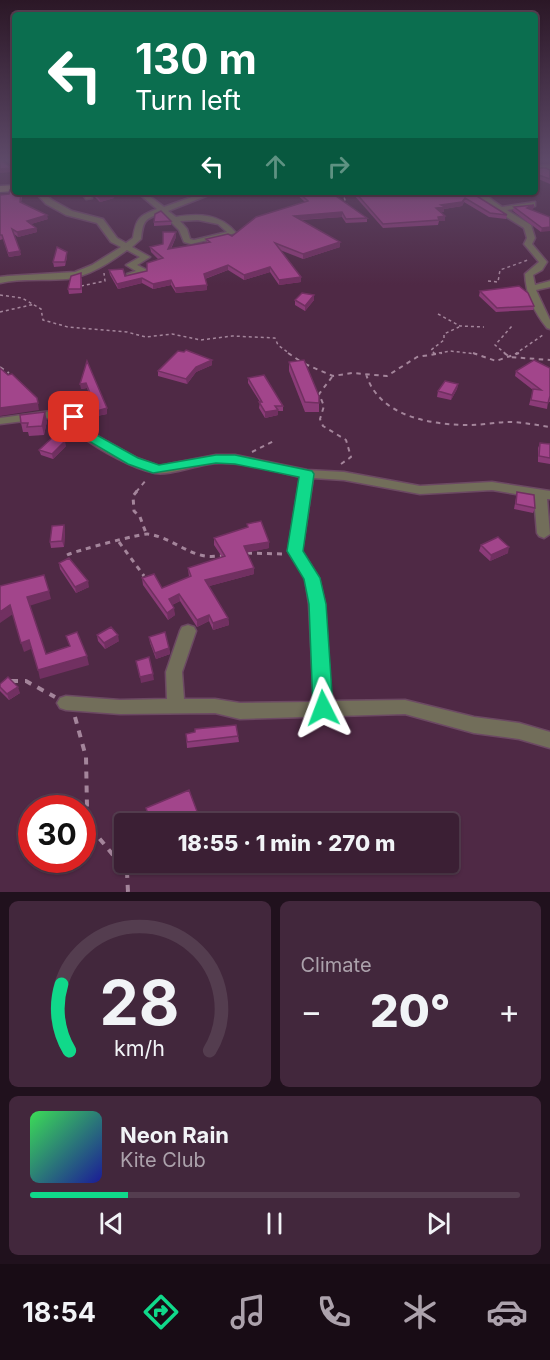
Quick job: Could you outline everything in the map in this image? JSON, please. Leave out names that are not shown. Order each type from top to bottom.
[{"type":"street","points":[[49,202],[69,213],[99,221],[114,240],[147,258],[130,265],[144,272],[128,277]]},
{"type":"street","points":[[152,202],[175,220],[183,229],[187,240],[194,242],[232,233],[228,228],[202,216],[175,220]]},
{"type":"street","points":[[0,280],[80,273],[128,247],[138,238],[138,226],[142,218],[187,202]]},
{"type":"street","points":[[489,202],[526,225],[531,236],[528,244],[543,262],[530,274],[531,289],[550,327]]},
{"type":"street","points":[[502,209],[531,204]]},
{"type":"street","points":[[531,289],[550,284]]},
{"type":"street","points":[[0,420],[66,412],[74,417],[78,427],[86,434],[133,461],[158,470],[216,459],[235,459],[307,474],[328,475],[420,490],[492,486],[545,494],[544,533]]},
{"type":"street","points":[[307,474],[295,551],[312,578],[317,604],[323,708]]},
{"type":"street","points":[[176,705],[174,672],[188,631]]},
{"type":"street","points":[[66,703],[120,707],[215,706],[240,711],[405,707],[474,725],[519,731],[550,740]]},
{"type":"path","points":[[346,202],[350,212]]},
{"type":"path","points":[[488,281],[498,282],[500,270],[531,258],[534,251]]},
{"type":"path","points":[[0,295],[17,296],[35,304],[41,309],[43,320],[68,327],[127,332],[146,337],[172,334],[201,340],[232,336],[275,338],[278,345],[300,362],[333,376],[366,374],[387,376],[417,357],[435,354],[469,351],[496,361],[510,357],[540,339],[550,327]]},
{"type":"path","points":[[0,312],[35,304]]},
{"type":"path","points":[[438,314],[460,326],[484,327]]},
{"type":"path","points":[[435,354],[431,350],[444,340],[444,334],[460,326]]},
{"type":"path","points":[[512,326],[495,345],[510,357],[550,360]]},
{"type":"path","points":[[0,367],[9,373]]},
{"type":"path","points":[[366,374],[367,384],[379,400],[397,410],[436,423],[472,425],[511,422],[550,428]]},
{"type":"path","points":[[328,475],[351,457],[346,440],[324,426],[320,419],[324,412],[324,404],[319,394],[333,376]]},
{"type":"path","points":[[235,459],[274,441]]},
{"type":"path","points":[[146,533],[140,517],[134,511],[133,496],[140,486],[158,470]]},
{"type":"path","points":[[67,555],[82,548],[119,542],[146,533],[176,542],[204,556],[228,555]]},
{"type":"path","points":[[119,542],[144,576]]},
{"type":"path","points":[[245,553],[272,555],[295,551]]},
{"type":"path","points":[[9,681],[26,681],[66,703],[78,722],[87,772],[87,807],[95,833],[127,872],[128,892]]},
{"type":"building","points":[[0,202],[20,202],[47,215],[27,221],[36,228],[17,232],[12,229],[20,251],[8,253],[2,235],[0,235]]},
{"type":"building","points":[[306,202],[344,202],[367,218],[346,219],[342,212],[294,216],[340,242],[303,254],[275,243],[301,277],[279,280],[270,267],[244,275],[228,265],[204,274],[207,285],[175,288],[171,280],[153,284],[142,278],[117,284],[109,270],[123,269],[125,276],[147,271],[147,263],[163,258],[150,247],[163,244],[163,232],[176,232],[168,249],[210,242],[206,239],[228,234],[232,236],[256,217]]},
{"type":"building","points":[[363,202],[462,202],[436,208],[445,216],[438,217],[439,220],[383,224]]},
{"type":"building","points":[[471,202],[486,202],[507,215],[490,213]]},
{"type":"building","points":[[534,205],[527,208],[550,217],[550,227],[542,228],[514,207]]},
{"type":"building","points":[[161,211],[171,221],[154,222],[155,214]]},
{"type":"building","points":[[57,247],[67,252],[65,262],[53,262]]},
{"type":"building","points":[[81,273],[81,289],[68,289],[71,276]]},
{"type":"building","points":[[519,286],[528,293],[534,306],[497,308],[480,291]]},
{"type":"building","points":[[302,293],[314,295],[305,306],[295,300]]},
{"type":"building","points":[[186,350],[212,360],[196,367],[186,379],[158,371],[178,351]]},
{"type":"building","points":[[304,360],[319,396],[319,403],[305,402],[289,362]]},
{"type":"building","points":[[534,360],[550,368],[548,403],[531,400],[533,389],[541,390],[516,371]]},
{"type":"building","points":[[87,361],[107,408],[97,411],[86,383],[80,384]]},
{"type":"building","points":[[0,368],[8,375],[12,374],[37,398],[38,403],[0,408]]},
{"type":"building","points":[[264,375],[283,406],[275,406],[278,410],[265,412],[248,378]]},
{"type":"building","points":[[445,381],[458,384],[452,395],[438,391]]},
{"type":"building","points":[[45,412],[42,426],[27,427],[28,423],[21,423],[20,415]]},
{"type":"building","points":[[53,437],[65,441],[52,454],[39,450]]},
{"type":"building","points":[[540,443],[550,444],[550,458],[539,456]]},
{"type":"building","points":[[517,492],[534,495],[535,508],[516,504]]},
{"type":"building","points":[[261,521],[269,542],[244,546],[254,568],[205,580],[228,618],[213,623],[209,615],[197,620],[179,594],[169,599],[174,608],[167,613],[142,578],[154,574],[162,588],[191,576],[188,568],[225,556],[214,538],[248,527],[247,524]]},
{"type":"building","points":[[64,525],[62,541],[50,542],[52,526]]},
{"type":"building","points":[[498,537],[509,547],[491,555],[481,545]]},
{"type":"building","points":[[69,558],[88,581],[75,587],[59,563]]},
{"type":"building","points":[[44,575],[49,591],[27,597],[46,654],[70,646],[66,636],[77,632],[87,656],[38,670],[29,640],[21,643],[10,605],[0,612],[0,586]]},
{"type":"building","points":[[111,627],[118,635],[104,643],[97,635]]},
{"type":"building","points":[[165,632],[169,648],[155,653],[149,637]]},
{"type":"building","points":[[149,657],[153,674],[140,677],[136,661]]},
{"type":"building","points":[[8,677],[18,687],[7,694],[0,684]]},
{"type":"building","points":[[236,725],[238,736],[187,742],[186,734],[195,732],[195,729]]},
{"type":"building","points":[[189,790],[198,813],[148,813],[146,808]]},
{"type":"route","points":[[74,417],[78,427],[86,434],[133,461],[158,470],[216,459],[235,459],[307,474],[296,532],[295,551],[312,578],[317,604],[323,708]]}]
